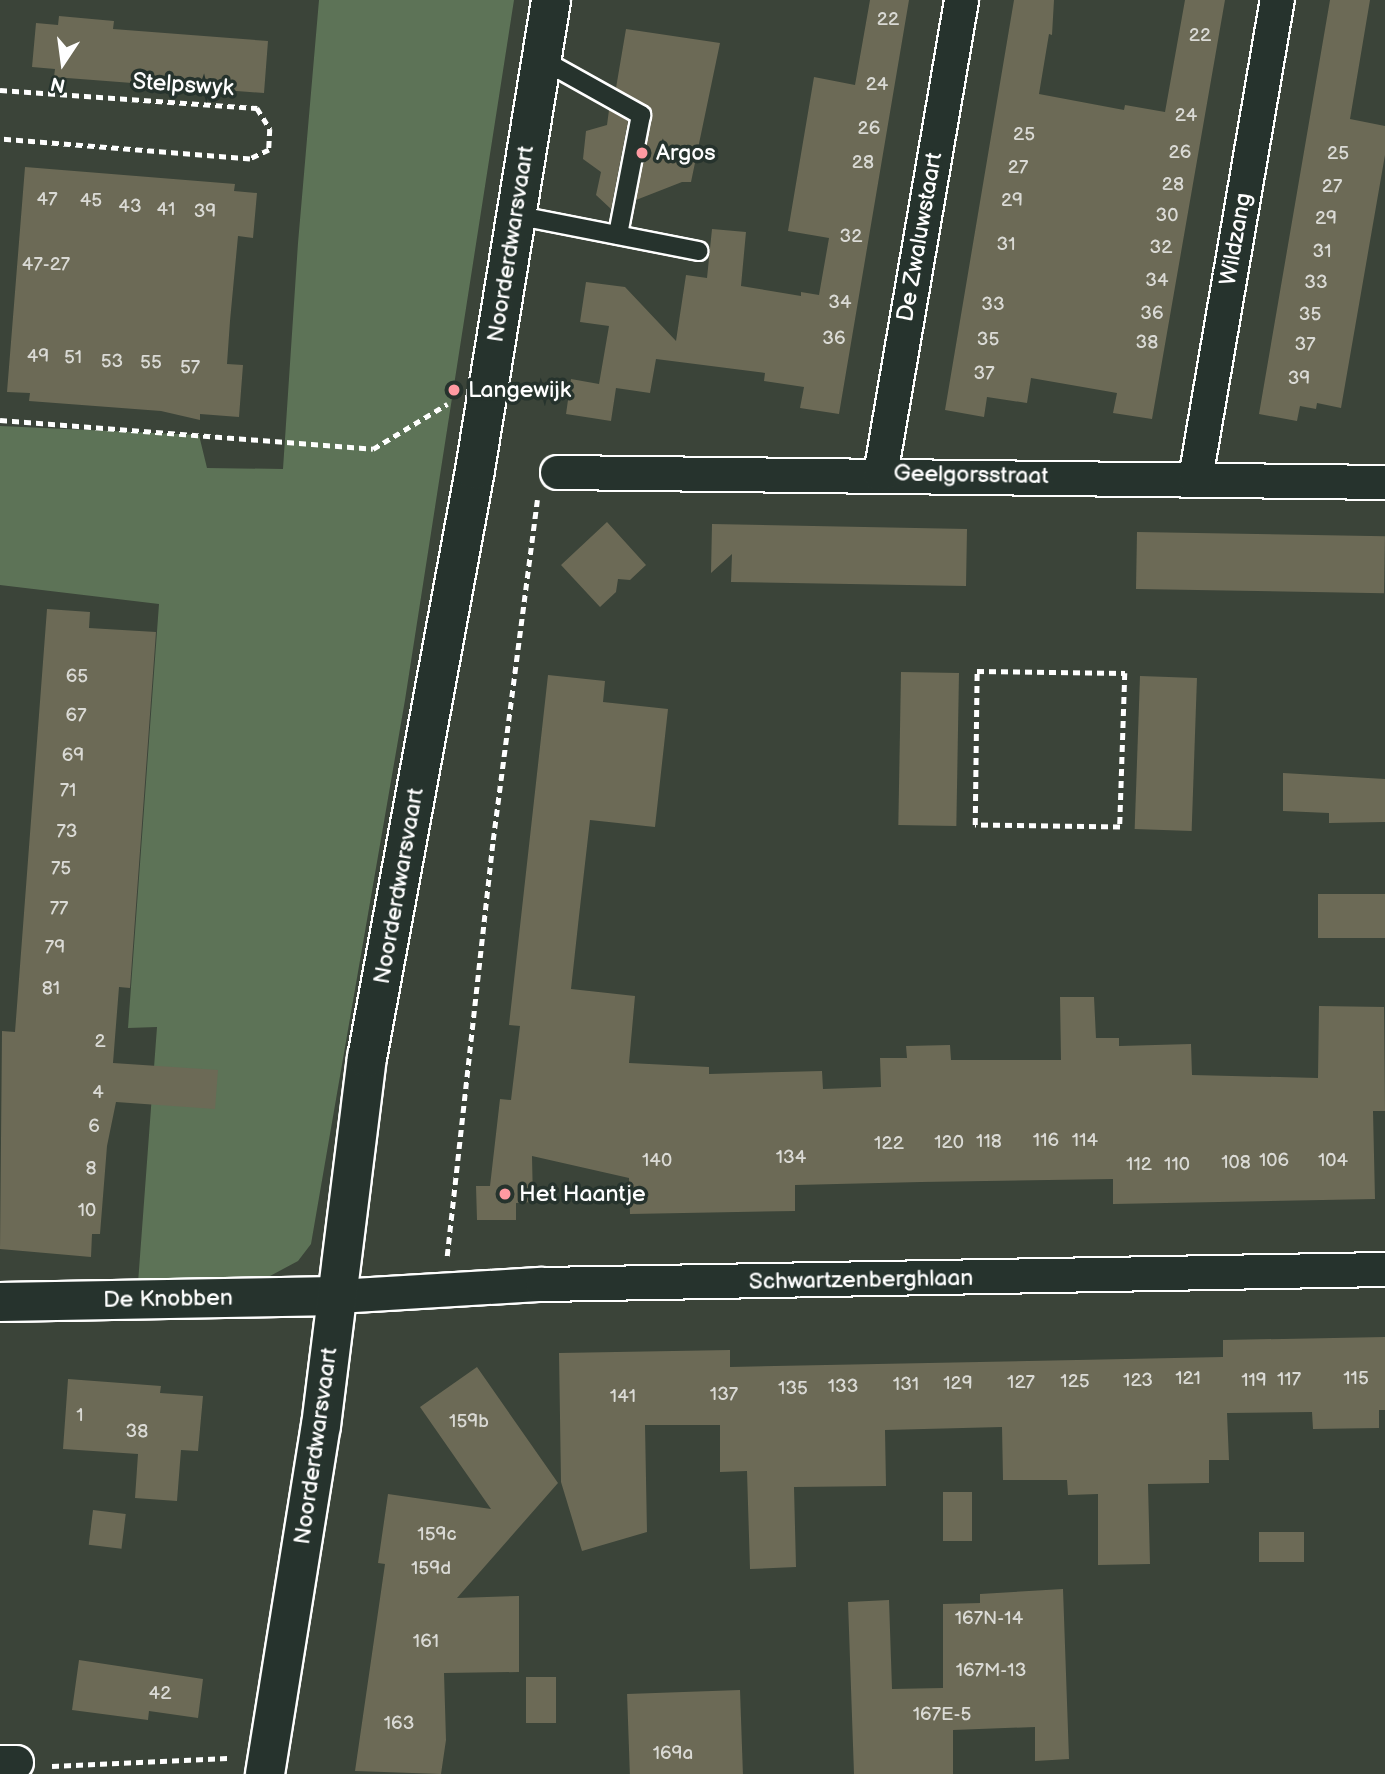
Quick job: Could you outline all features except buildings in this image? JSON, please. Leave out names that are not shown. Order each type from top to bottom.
[{"type":"main road","name":"Noorderdwarsvaart","points":[[266,1765],[321,1426],[367,1058],[486,403],[551,0]]},
{"type":"main road","name":"De Knobben","points":[[0,1302],[337,1296]]},
{"type":"street","name":"De Zwaluwstaart","points":[[880,474],[961,0]]},
{"type":"street","name":"Wildzang","points":[[1195,478],[1277,0]]},
{"type":"street","name":"Geelgorsstraat","points":[[548,484],[880,474],[1385,482]]},
{"type":"street","name":"Schwartzenberghlaan","points":[[337,1296],[542,1284],[1385,1269]]},
{"type":"lane","points":[[541,59],[641,115],[618,235]]},
{"type":"lane","points":[[516,215],[698,251]]},
{"type":"path","name":"Stelpswyk","points":[[0,90],[257,108],[270,129],[269,150],[250,159],[0,139]]},
{"type":"path","points":[[0,420],[251,437],[373,449],[446,404],[486,403]]},
{"type":"path","points":[[444,1289],[493,840],[548,484]]},
{"type":"path","points":[[977,671],[1125,673],[1121,827],[975,825],[977,671]]},
{"type":"path","points":[[8,1762],[31,1766],[266,1765]]},
{"type":"green space","points":[[319,0],[514,0],[405,700],[311,1244],[298,1261],[270,1276],[138,1283],[157,1027],[128,1028],[159,604],[0,585],[0,426],[199,435],[207,468],[283,469],[298,243]]},
{"type":"place","name":"Argos","points":[[642,153]]},
{"type":"place","name":"Langewijk","points":[[454,390]]},
{"type":"place","name":"Het Haantje","points":[[505,1194]]}]
